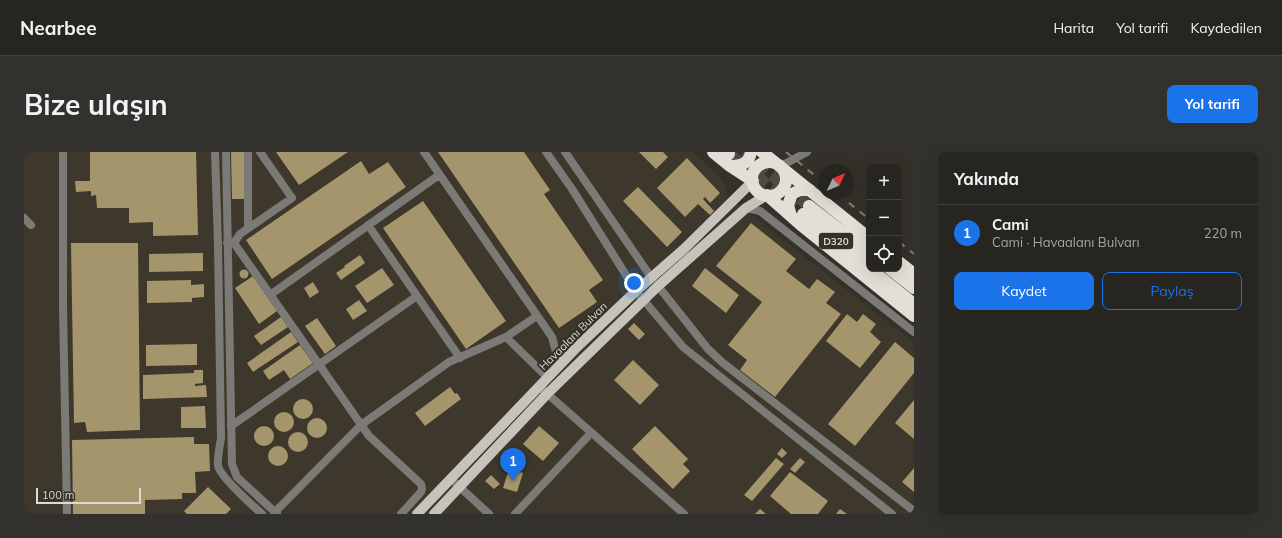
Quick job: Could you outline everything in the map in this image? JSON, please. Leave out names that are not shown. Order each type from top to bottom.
[{"type":"highway","points":[[713,152],[730,166],[753,181],[758,191],[801,212]]},
{"type":"highway","points":[[730,166],[744,164],[749,159],[751,152]]},
{"type":"highway","points":[[762,152],[867,236]]},
{"type":"highway","points":[[753,181],[754,171],[761,164],[771,162],[780,166],[786,176],[784,186],[777,193],[767,195]]},
{"type":"highway","points":[[810,190],[800,190],[792,194],[788,205],[801,212],[914,316]]},
{"type":"highway","name":"D320","points":[[801,212],[866,251]]},
{"type":"highway","name":"D320","points":[[801,212],[866,265]]},
{"type":"highway","points":[[902,264],[914,274]]},
{"type":"highway","name":"D320","points":[[875,272],[914,304]]},
{"type":"highway","points":[[894,272],[914,288]]},
{"type":"main road","name":"Havaalanı Bulvarı","points":[[417,514],[563,362],[636,291],[684,249],[753,181]]},
{"type":"main road","points":[[434,514],[547,394],[658,286],[746,208],[767,195]]},
{"type":"main road","points":[[651,277],[658,286]]},
{"type":"main road","points":[[563,362],[572,370]]},
{"type":"main road","points":[[548,378],[556,386]]},
{"type":"street","points":[[63,152],[63,308],[67,514]]},
{"type":"street","points":[[215,152],[221,438],[218,466],[236,489],[262,514]]},
{"type":"street","points":[[226,152],[231,243],[232,464],[234,473],[276,513],[361,425],[450,362],[506,337],[537,316]]},
{"type":"street","points":[[248,152],[248,228]]},
{"type":"street","points":[[231,243],[248,228],[292,198],[260,152]]},
{"type":"street","points":[[424,152],[552,337],[556,352],[563,362]]},
{"type":"street","points":[[546,152],[572,189],[636,291],[683,347],[892,514]]},
{"type":"street","points":[[566,152],[651,277]]},
{"type":"street","points":[[780,166],[807,152]]},
{"type":"street","points":[[270,295],[439,175]]},
{"type":"street","points":[[746,208],[760,211],[914,332]]},
{"type":"street","points":[[24,218],[31,225]]},
{"type":"street","points":[[368,225],[460,358]]},
{"type":"street","points":[[231,243],[270,295],[369,436],[422,486],[421,492],[401,514]]},
{"type":"street","points":[[658,286],[708,349],[723,363],[914,511]]},
{"type":"street","points":[[231,426],[417,296]]},
{"type":"street","points":[[506,337],[548,378]]},
{"type":"street","points":[[540,386],[547,394],[684,514]]},
{"type":"street","points":[[515,514],[591,433]]},
{"type":"street","points":[[451,479],[489,514]]},
{"type":"shaded area","points":[[24,152],[693,152],[721,178],[729,197],[914,343],[914,514],[24,514]]},
{"type":"building","points":[[90,152],[196,152],[198,235],[153,236],[153,222],[129,223],[129,208],[97,208],[96,195],[91,196],[91,191],[76,192],[75,181],[90,181]]},
{"type":"building","points":[[231,152],[244,152],[245,199],[232,199]]},
{"type":"building","points":[[276,152],[348,152],[299,185]]},
{"type":"building","points":[[438,152],[524,152],[550,190],[544,194],[603,280],[589,290],[597,302],[559,328]]},
{"type":"building","points":[[639,152],[663,152],[668,157],[656,169]]},
{"type":"building","points":[[687,158],[720,193],[710,203],[705,197],[703,199],[714,211],[710,215],[698,204],[685,217],[657,188]]},
{"type":"building","points":[[361,161],[369,174],[388,162],[406,187],[272,279],[246,240]]},
{"type":"building","points":[[638,187],[682,232],[667,247],[623,201]]},
{"type":"building","points":[[423,201],[506,321],[466,349],[383,228]]},
{"type":"building","points":[[751,223],[796,259],[786,271],[809,289],[817,279],[835,292],[826,303],[841,314],[775,397],[740,370],[747,360],[728,345],[762,302],[716,266]]},
{"type":"building","points":[[71,243],[138,243],[140,430],[87,432],[85,422],[74,423]]},
{"type":"building","points":[[203,253],[203,271],[149,272],[149,254]]},
{"type":"building","points":[[360,255],[365,263],[341,280],[336,273]]},
{"type":"building","points":[[382,268],[394,285],[367,303],[355,286]]},
{"type":"building","points":[[705,268],[739,295],[726,313],[692,286]]},
{"type":"building","points":[[242,270],[246,270],[248,274],[246,278],[242,278],[240,276],[240,272]]},
{"type":"building","points":[[253,276],[277,311],[259,324],[235,288]]},
{"type":"building","points":[[191,280],[191,285],[204,284],[204,297],[192,298],[192,302],[147,303],[147,281]]},
{"type":"building","points":[[313,282],[319,292],[310,298],[304,288]]},
{"type":"building","points":[[359,300],[367,311],[353,320],[346,309]]},
{"type":"building","points":[[847,314],[857,322],[863,314],[876,324],[870,332],[881,342],[860,368],[826,341]]},
{"type":"building","points":[[281,317],[288,327],[261,345],[254,336]]},
{"type":"building","points":[[317,318],[336,346],[325,354],[305,326]]},
{"type":"building","points":[[634,323],[645,334],[639,340],[628,329]]},
{"type":"building","points":[[291,332],[298,342],[253,372],[247,363]]},
{"type":"building","points":[[895,342],[914,358],[914,373],[855,446],[828,424]]},
{"type":"building","points":[[197,344],[197,365],[146,366],[146,345]]},
{"type":"building","points":[[300,345],[313,363],[290,379],[284,370],[269,380],[263,371]]},
{"type":"building","points":[[633,360],[659,385],[640,405],[614,380]]},
{"type":"building","points":[[194,370],[203,370],[203,383],[195,384],[195,386],[206,385],[207,397],[143,399],[143,375],[194,373]]},
{"type":"building","points":[[450,387],[461,399],[425,426],[415,413]]},
{"type":"building","points":[[303,399],[310,402],[313,409],[310,416],[303,419],[296,416],[293,409],[296,402]]},
{"type":"building","points":[[914,400],[914,439],[895,423]]},
{"type":"building","points":[[205,406],[206,428],[181,428],[181,407]]},
{"type":"building","points":[[284,412],[291,415],[294,422],[291,429],[284,432],[277,429],[274,422],[277,415]]},
{"type":"building","points":[[317,418],[324,421],[327,428],[324,435],[317,438],[310,435],[307,428],[310,421]]},
{"type":"building","points":[[264,426],[271,429],[274,436],[271,443],[264,446],[257,443],[254,436],[257,429]]},
{"type":"building","points":[[539,426],[559,443],[543,461],[523,444]]},
{"type":"building","points":[[655,426],[688,459],[683,464],[690,471],[673,489],[632,449]]},
{"type":"building","points":[[298,432],[305,435],[308,442],[305,449],[298,452],[291,449],[288,442],[291,435]]},
{"type":"building","points":[[194,437],[194,444],[209,444],[210,471],[195,472],[196,493],[182,493],[182,499],[145,500],[145,514],[73,514],[72,440]]},
{"type":"building","points":[[278,446],[285,449],[288,456],[285,463],[278,466],[271,463],[268,456],[271,449]]},
{"type":"building","points":[[782,448],[787,453],[782,458],[777,454]]},
{"type":"building","points":[[776,458],[784,464],[752,501],[744,495]]},
{"type":"building","points":[[800,458],[805,462],[795,473],[790,469]]},
{"type":"building","points":[[914,468],[914,492],[902,482]]},
{"type":"building","points":[[509,469],[523,473],[517,492],[503,488]]},
{"type":"building","points":[[790,472],[828,501],[818,514],[791,514],[770,496]]},
{"type":"building","points":[[491,475],[500,484],[494,489],[485,481]]},
{"type":"building","points":[[208,487],[231,509],[226,514],[187,514],[184,511]]},
{"type":"building","points":[[760,509],[766,514],[755,514]]},
{"type":"building","points":[[840,509],[847,514],[836,514]]},
{"type":"tunnel","points":[[744,152],[809,206]]},
{"type":"tunnel","points":[[729,154],[803,214]]},
{"type":"railway","points":[[786,152],[818,178]]},
{"type":"railway","points":[[845,200],[866,217]]},
{"type":"railway","points":[[902,244],[914,254]]},
{"type":"place","name":"Cami","points":[[513,481]]}]
